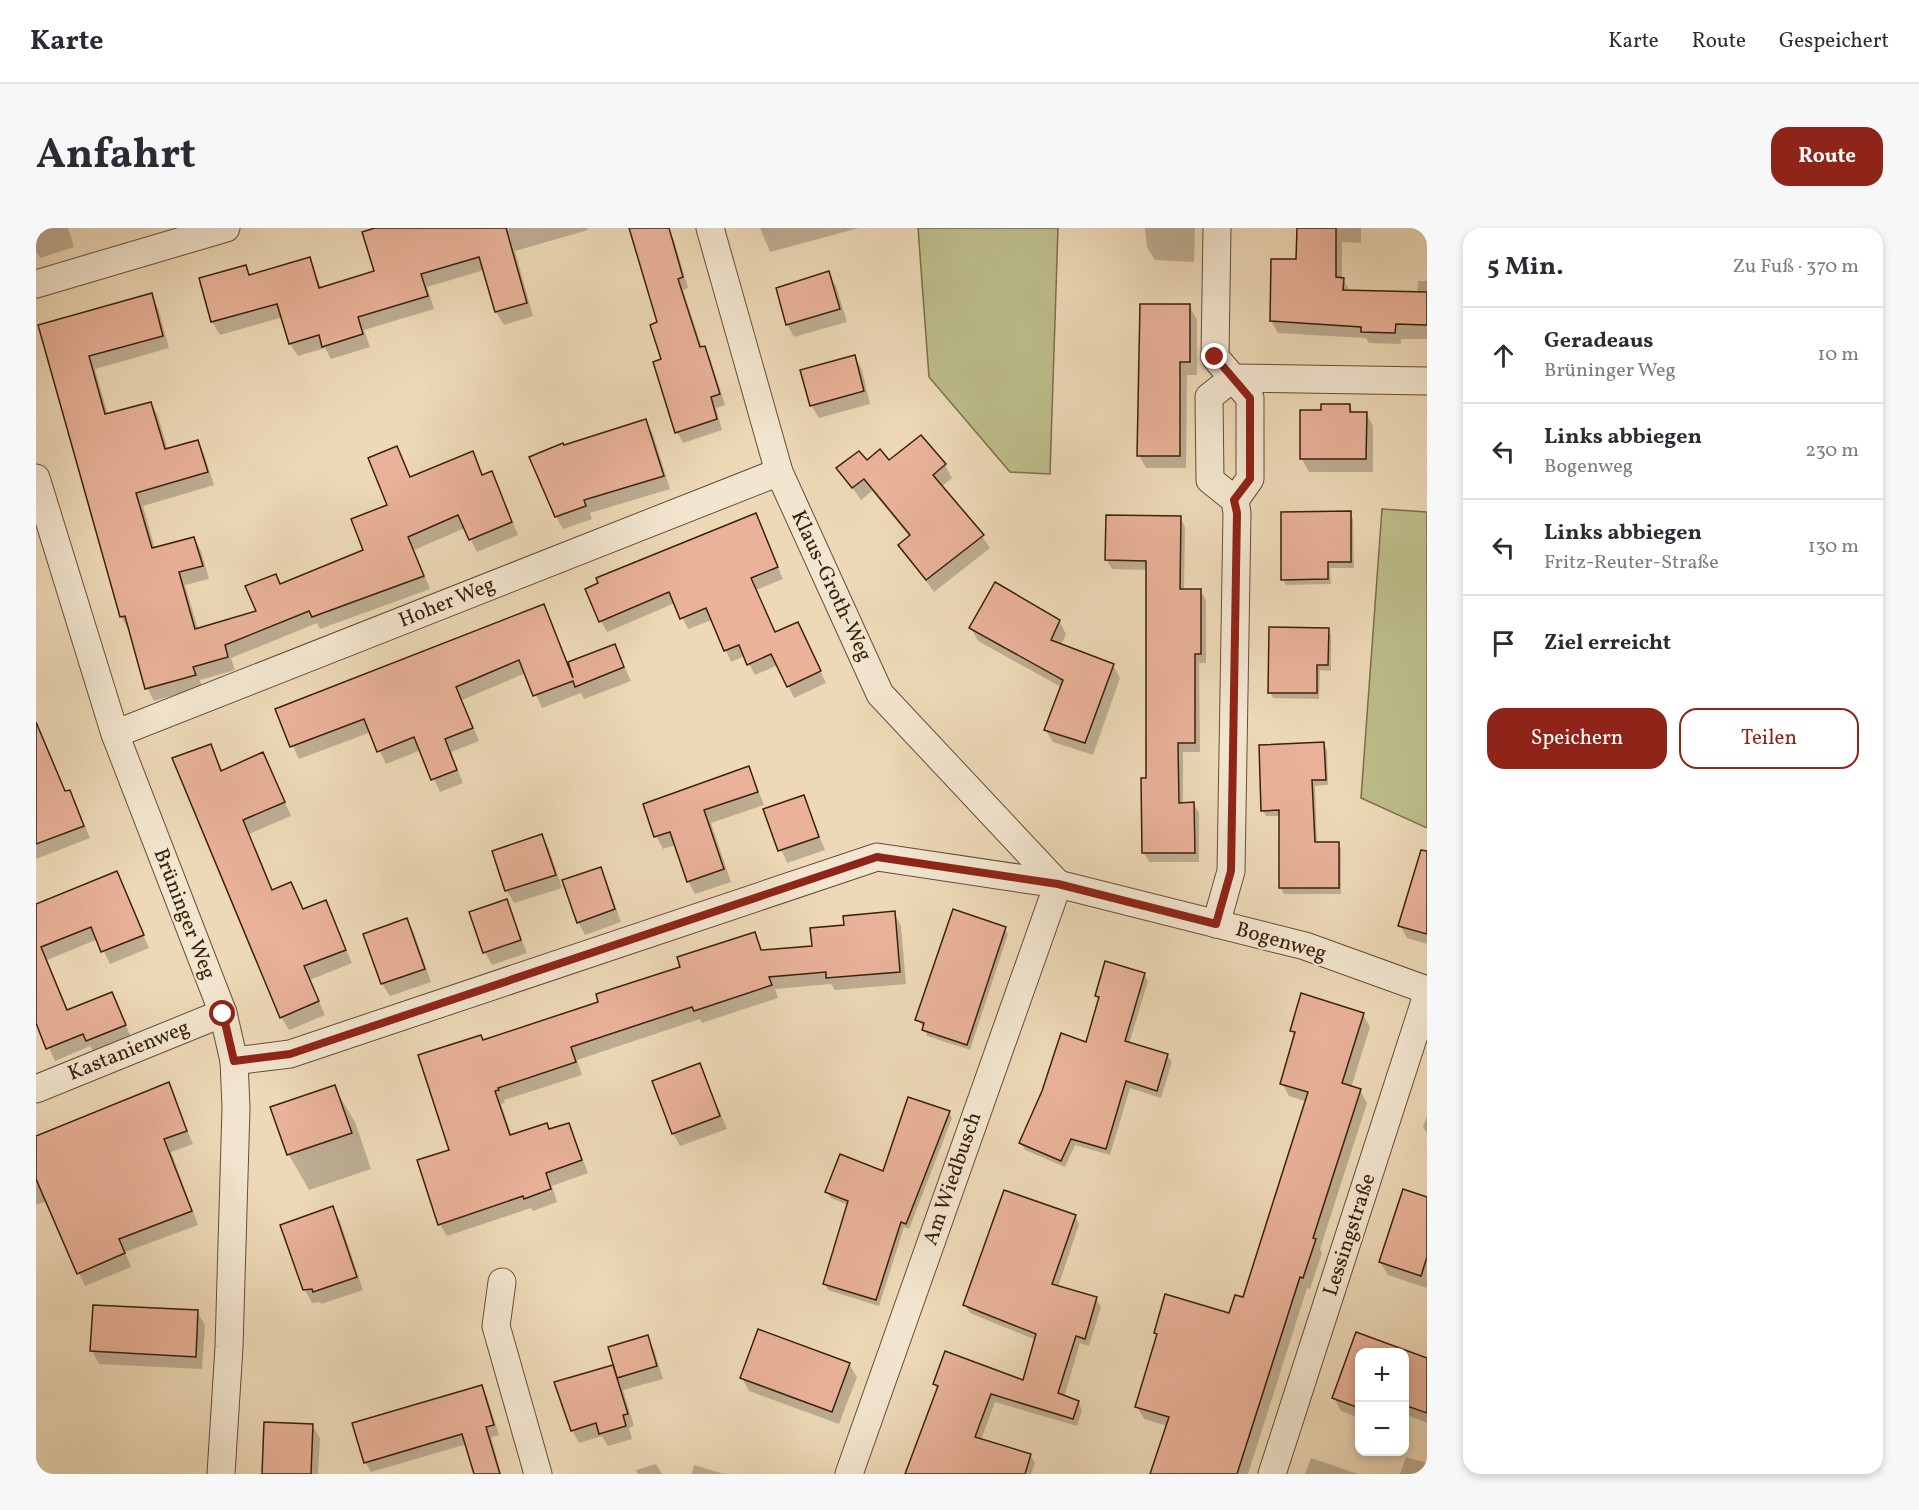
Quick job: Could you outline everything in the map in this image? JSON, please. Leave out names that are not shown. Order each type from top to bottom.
[{"type":"street","points":[[36,284],[226,228]]},
{"type":"street","name":"Klaus-Groth-Weg","points":[[710,228],[778,472],[880,694],[1058,884]]},
{"type":"street","points":[[1217,228],[1215,357],[1250,398],[1250,479],[1234,500]]},
{"type":"street","points":[[1216,924],[1231,871],[1237,513],[1234,500],[1210,480],[1209,397],[1233,378],[1427,381]]},
{"type":"street","name":"Hoher Weg","points":[[115,734],[778,472]]},
{"type":"street","name":"Brüninger Weg","points":[[36,478],[115,734],[223,1014],[234,1061],[236,1108],[230,1323],[221,1474]]},
{"type":"street","name":"Bogenweg","points":[[234,1061],[290,1054],[877,857],[1058,884],[1305,946],[1427,990]]},
{"type":"street","name":"Am Wiedbusch","points":[[849,1474],[1058,884]]},
{"type":"street","name":"Lessingstraße","points":[[1272,1474],[1427,995]]},
{"type":"street","name":"Kastanienweg","points":[[36,1089],[223,1014]]},
{"type":"street","points":[[502,1282],[496,1326],[538,1474]]},
{"type":"green space","points":[[918,228],[1058,228],[1050,474],[1010,472],[929,377]]},
{"type":"green space","points":[[1382,509],[1427,512],[1427,828],[1361,798]]},
{"type":"building","points":[[375,228],[506,228],[527,303],[495,312],[479,257],[421,274],[428,296],[358,317],[363,334],[322,347],[319,335],[289,344],[277,304],[211,322],[199,278],[246,265],[249,275],[310,257],[319,288],[374,271],[362,232]]},
{"type":"building","points":[[629,228],[669,228],[683,277],[678,279],[700,347],[705,346],[720,394],[711,397],[717,419],[675,433],[653,362],[661,359],[650,325],[657,322]]},
{"type":"building","points":[[1297,228],[1336,228],[1336,277],[1344,278],[1343,290],[1427,292],[1427,325],[1396,324],[1395,333],[1361,332],[1361,327],[1270,321],[1271,259],[1296,259]]},
{"type":"building","points":[[829,271],[840,309],[786,325],[776,288]]},
{"type":"building","points":[[152,293],[163,336],[89,356],[105,414],[151,402],[165,449],[198,440],[208,472],[136,493],[152,548],[194,537],[203,566],[179,572],[195,629],[256,611],[245,586],[276,574],[280,584],[363,550],[351,519],[387,505],[368,458],[397,446],[410,477],[473,451],[482,475],[492,471],[512,522],[469,540],[458,515],[408,537],[424,576],[312,617],[309,611],[225,645],[228,657],[193,667],[196,675],[145,689],[125,616],[120,617],[38,325]]},
{"type":"building","points":[[1140,304],[1190,304],[1190,362],[1180,362],[1180,456],[1137,456]]},
{"type":"building","points":[[855,355],[864,391],[810,406],[800,370]]},
{"type":"building","points":[[1321,404],[1350,404],[1350,412],[1367,412],[1366,459],[1300,459],[1300,410],[1321,410]]},
{"type":"building","points":[[646,419],[664,476],[584,500],[586,506],[555,517],[529,457],[563,443],[564,445]]},
{"type":"building","points":[[921,435],[946,464],[933,475],[984,535],[926,580],[898,545],[910,535],[864,479],[852,488],[836,468],[859,451],[867,460],[880,449],[889,460]]},
{"type":"building","points":[[1351,511],[1351,562],[1328,562],[1328,579],[1281,580],[1281,512]]},
{"type":"building","points":[[756,513],[778,567],[751,578],[775,632],[798,622],[821,671],[787,687],[771,654],[747,665],[739,645],[724,651],[706,608],[680,619],[669,592],[599,622],[585,589],[598,583],[596,578]]},
{"type":"building","points":[[1106,515],[1181,516],[1180,589],[1201,589],[1201,654],[1195,654],[1195,743],[1178,743],[1179,803],[1194,802],[1195,853],[1142,853],[1141,778],[1146,778],[1146,561],[1105,560]]},
{"type":"building","points":[[995,582],[1060,620],[1051,640],[1114,664],[1085,743],[1044,730],[1063,680],[969,628]]},
{"type":"building","points":[[544,604],[573,678],[568,662],[615,644],[624,667],[575,687],[573,681],[533,696],[519,660],[456,687],[473,728],[445,739],[457,770],[431,780],[414,737],[377,752],[364,719],[290,747],[275,709]]},
{"type":"building","points":[[1269,627],[1329,628],[1328,665],[1317,665],[1317,693],[1268,693]]},
{"type":"building","points":[[36,722],[65,791],[70,790],[84,826],[36,844]]},
{"type":"building","points":[[1324,742],[1326,780],[1312,780],[1315,842],[1339,842],[1339,888],[1279,888],[1279,810],[1261,811],[1259,745]]},
{"type":"building","points":[[211,744],[221,771],[263,752],[285,802],[243,820],[272,890],[291,882],[303,909],[326,900],[346,950],[304,966],[319,1001],[280,1018],[172,758]]},
{"type":"building","points":[[749,766],[758,792],[704,810],[724,869],[687,882],[670,832],[654,837],[643,804]]},
{"type":"building","points":[[804,795],[819,837],[778,851],[763,809]]},
{"type":"building","points":[[542,834],[556,875],[505,891],[492,851]]},
{"type":"building","points":[[1421,850],[1427,851],[1427,934],[1398,926]]},
{"type":"building","points":[[601,867],[615,909],[577,923],[562,880]]},
{"type":"building","points":[[117,871],[144,935],[101,952],[91,927],[41,947],[67,1010],[112,992],[126,1025],[86,1041],[83,1034],[46,1049],[36,1023],[36,904]]},
{"type":"building","points":[[507,899],[521,940],[483,953],[469,912]]},
{"type":"building","points":[[953,909],[1006,927],[967,1045],[922,1030],[924,1023],[915,1020]]},
{"type":"building","points":[[895,911],[900,972],[826,978],[826,972],[769,977],[772,985],[694,1011],[692,1007],[571,1047],[576,1062],[498,1088],[499,1090],[495,1091],[510,1135],[547,1123],[549,1129],[569,1123],[582,1160],[546,1173],[551,1189],[524,1199],[523,1196],[438,1225],[417,1160],[449,1150],[418,1055],[481,1035],[483,1040],[598,1002],[596,994],[680,967],[677,957],[755,932],[761,950],[812,946],[810,928],[844,925],[843,916]]},
{"type":"building","points":[[407,918],[425,969],[381,984],[363,934]]},
{"type":"building","points":[[1105,961],[1145,973],[1125,1041],[1168,1054],[1157,1091],[1126,1081],[1106,1149],[1071,1139],[1061,1161],[1019,1143],[1042,1091],[1061,1033],[1086,1042],[1099,997],[1095,996]]},
{"type":"building","points":[[1301,993],[1364,1013],[1342,1083],[1361,1089],[1313,1238],[1316,1239],[1303,1278],[1300,1277],[1237,1474],[1150,1474],[1169,1417],[1135,1407],[1157,1334],[1154,1333],[1165,1294],[1229,1313],[1235,1295],[1243,1297],[1308,1092],[1280,1084],[1295,1032],[1290,1031]]},
{"type":"building","points":[[700,1063],[720,1116],[672,1134],[652,1081]]},
{"type":"building","points":[[169,1082],[187,1131],[164,1139],[192,1211],[119,1239],[125,1253],[77,1274],[36,1179],[36,1136]]},
{"type":"building","points":[[335,1085],[352,1133],[287,1155],[270,1107]]},
{"type":"building","points":[[908,1097],[950,1111],[906,1224],[901,1222],[876,1300],[823,1284],[848,1201],[825,1192],[840,1154],[883,1171]]},
{"type":"building","points":[[1403,1189],[1427,1197],[1427,1257],[1421,1276],[1379,1262]]},
{"type":"building","points":[[1004,1190],[1076,1215],[1052,1284],[1097,1297],[1085,1339],[1076,1336],[1058,1393],[1079,1401],[1073,1419],[991,1394],[975,1437],[1031,1454],[1025,1474],[905,1474],[938,1386],[933,1384],[945,1351],[1023,1380],[1036,1334],[963,1305]]},
{"type":"building","points":[[333,1206],[357,1277],[313,1292],[312,1289],[303,1290],[280,1225]]},
{"type":"building","points":[[93,1305],[198,1310],[196,1357],[90,1351]]},
{"type":"building","points":[[758,1329],[850,1363],[832,1412],[740,1378]]},
{"type":"building","points":[[1356,1332],[1400,1348],[1355,1348],[1355,1407],[1332,1398]]},
{"type":"building","points":[[648,1335],[657,1366],[617,1378],[608,1347]]},
{"type":"building","points":[[1409,1351],[1427,1358],[1427,1413],[1409,1407]]},
{"type":"building","points":[[613,1365],[628,1414],[623,1415],[626,1426],[599,1434],[596,1423],[571,1431],[554,1382]]},
{"type":"building","points":[[482,1385],[494,1425],[486,1427],[500,1474],[474,1474],[462,1434],[364,1463],[352,1423]]},
{"type":"building","points":[[264,1422],[313,1424],[311,1474],[262,1474]]},
{"type":"route","points":[[223,1014],[234,1061],[290,1054],[877,857],[1058,884],[1216,924],[1231,871],[1237,513],[1234,500],[1250,479],[1250,398],[1215,357]]}]
